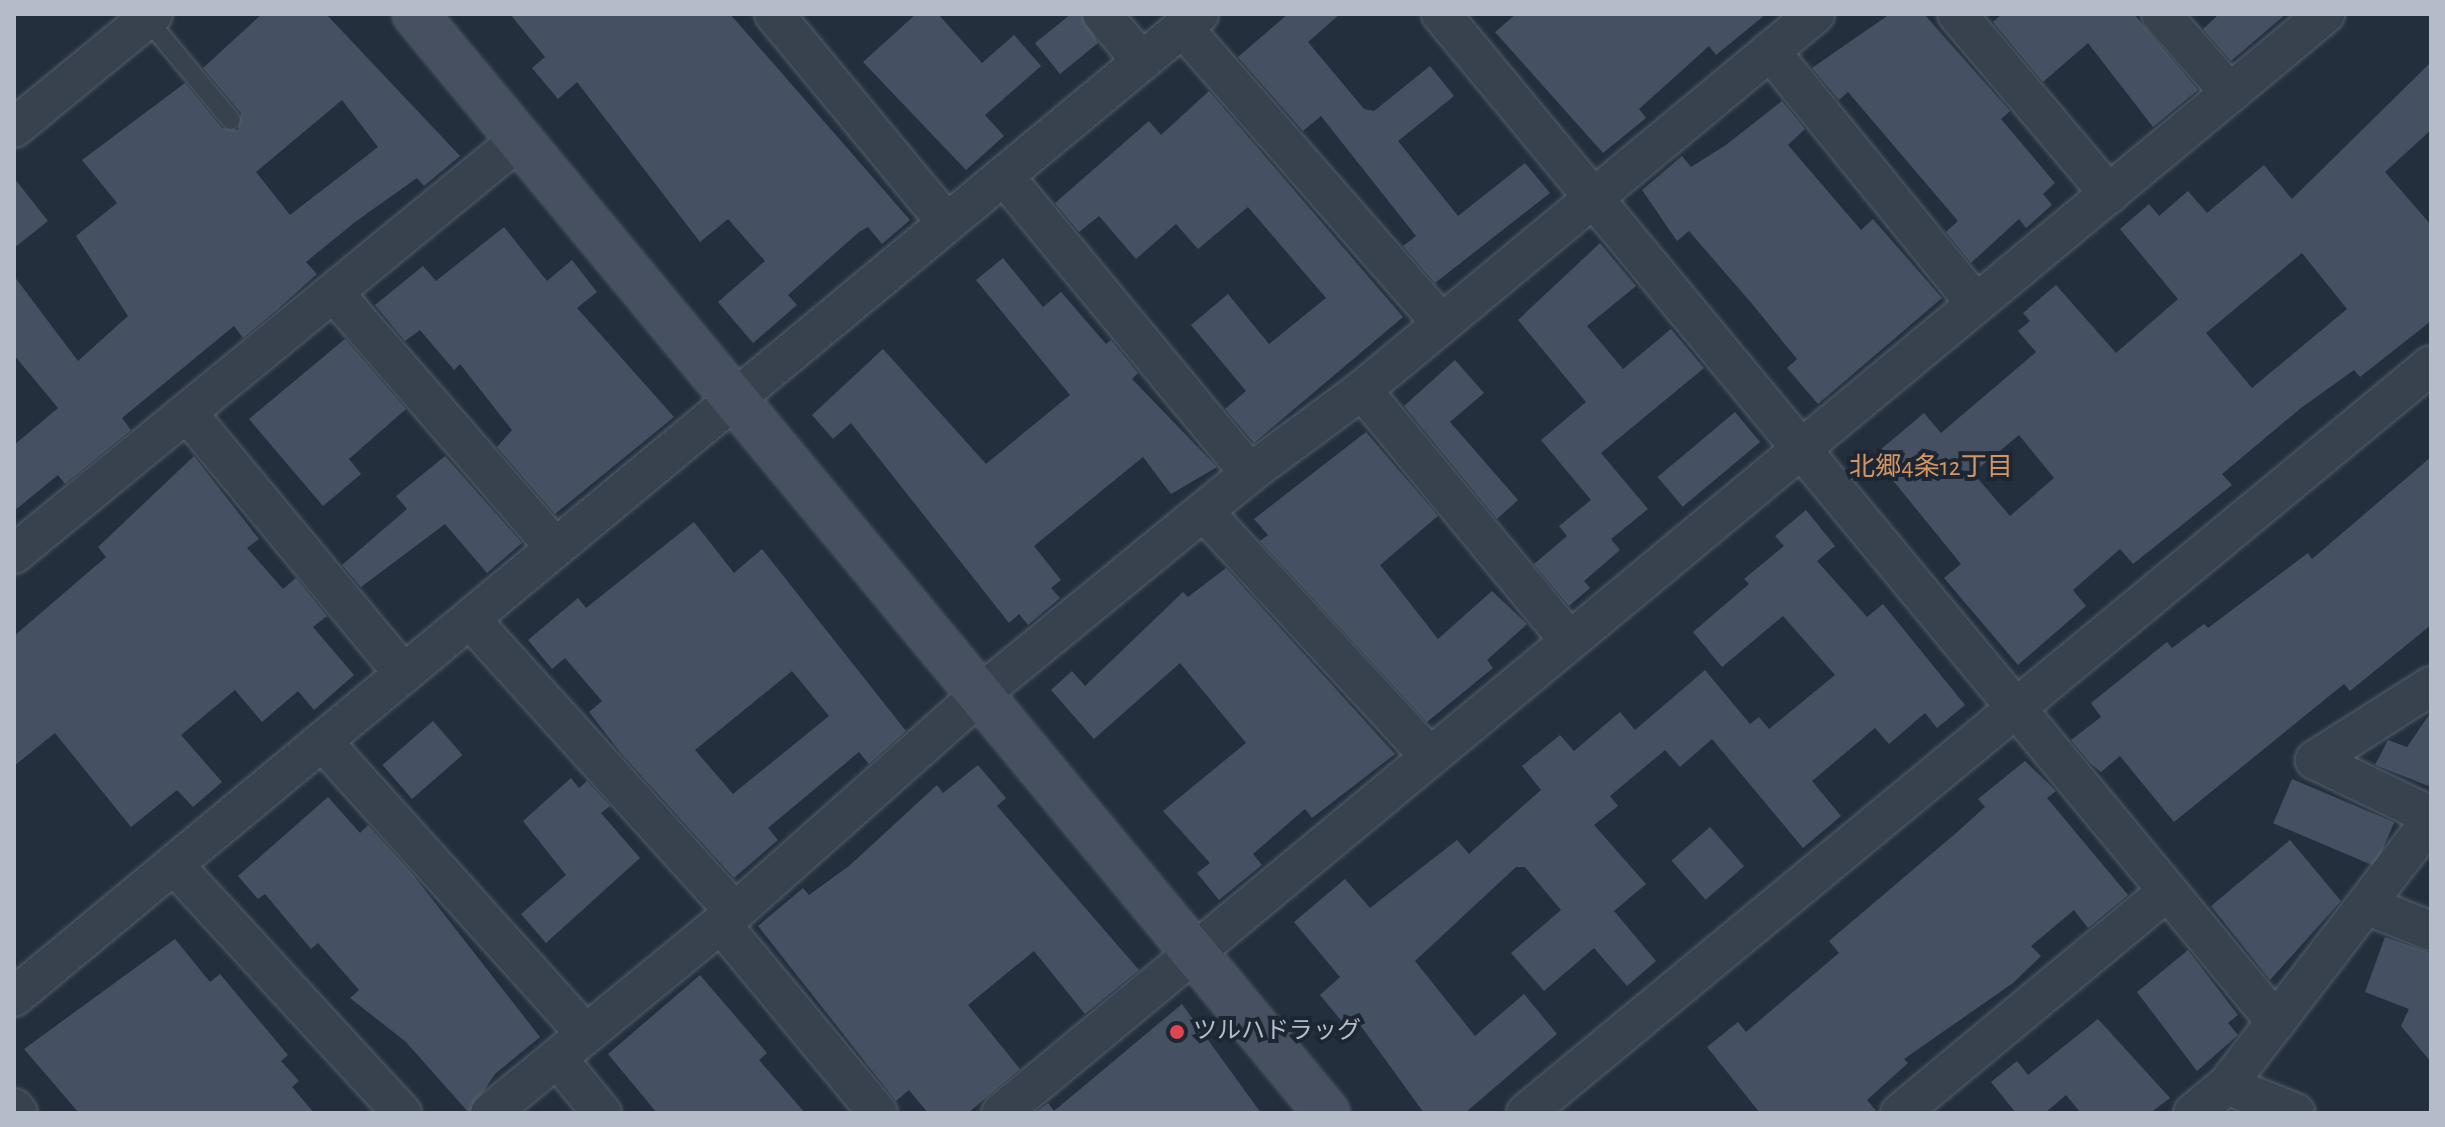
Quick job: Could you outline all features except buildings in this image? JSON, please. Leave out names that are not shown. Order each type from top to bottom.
[{"type":"street","points":[[415,14],[1327,1113]]},
{"type":"street","points":[[774,14],[947,223]]},
{"type":"street","points":[[1102,14],[1142,62]]},
{"type":"street","points":[[1441,14],[1597,194],[1805,446],[2165,893],[2276,1022]]},
{"type":"street","points":[[1957,14],[2109,194]]},
{"type":"street","points":[[2161,14],[2230,93]]},
{"type":"street","points":[[1001,1113],[1192,951],[2325,14]]},
{"type":"street","points":[[14,128],[150,17]]},
{"type":"street","points":[[490,1113],[728,918],[979,695],[1205,513],[1250,473],[1362,390],[1770,51],[1800,18]]},
{"type":"street","points":[[14,997],[1191,21],[1442,324]]},
{"type":"street","points":[[1770,51],[1976,304]]},
{"type":"street","points":[[14,554],[519,140]]},
{"type":"street","points":[[1004,176],[1250,473]]},
{"type":"street","points":[[334,293],[555,547]]},
{"type":"street","points":[[1526,1113],[2431,365]]},
{"type":"street","points":[[1362,390],[1569,640]]},
{"type":"street","points":[[188,414],[404,674]]},
{"type":"street","points":[[1205,513],[1429,756]]},
{"type":"street","points":[[470,619],[728,918],[878,1113]]},
{"type":"street","points":[[2193,1113],[2227,1085],[2368,906],[2431,818],[2315,760],[2431,686]]},
{"type":"street","points":[[322,741],[586,1034]]},
{"type":"street","points":[[174,865],[402,1113]]},
{"type":"street","points":[[1900,1113],[2165,893]]},
{"type":"street","points":[[2368,906],[2431,931]]},
{"type":"street","points":[[557,1058],[602,1113]]},
{"type":"street","points":[[2227,1085],[2296,1113]]},
{"type":"street","points":[[14,1108],[18,1113]]},
{"type":"lane","points":[[150,17],[231,120]]},
{"type":"place","name":"ツルハドラッグ","points":[[1177,1032]]},
{"type":"district","name":"北郷4条12丁目","points":[[1931,468]]}]
